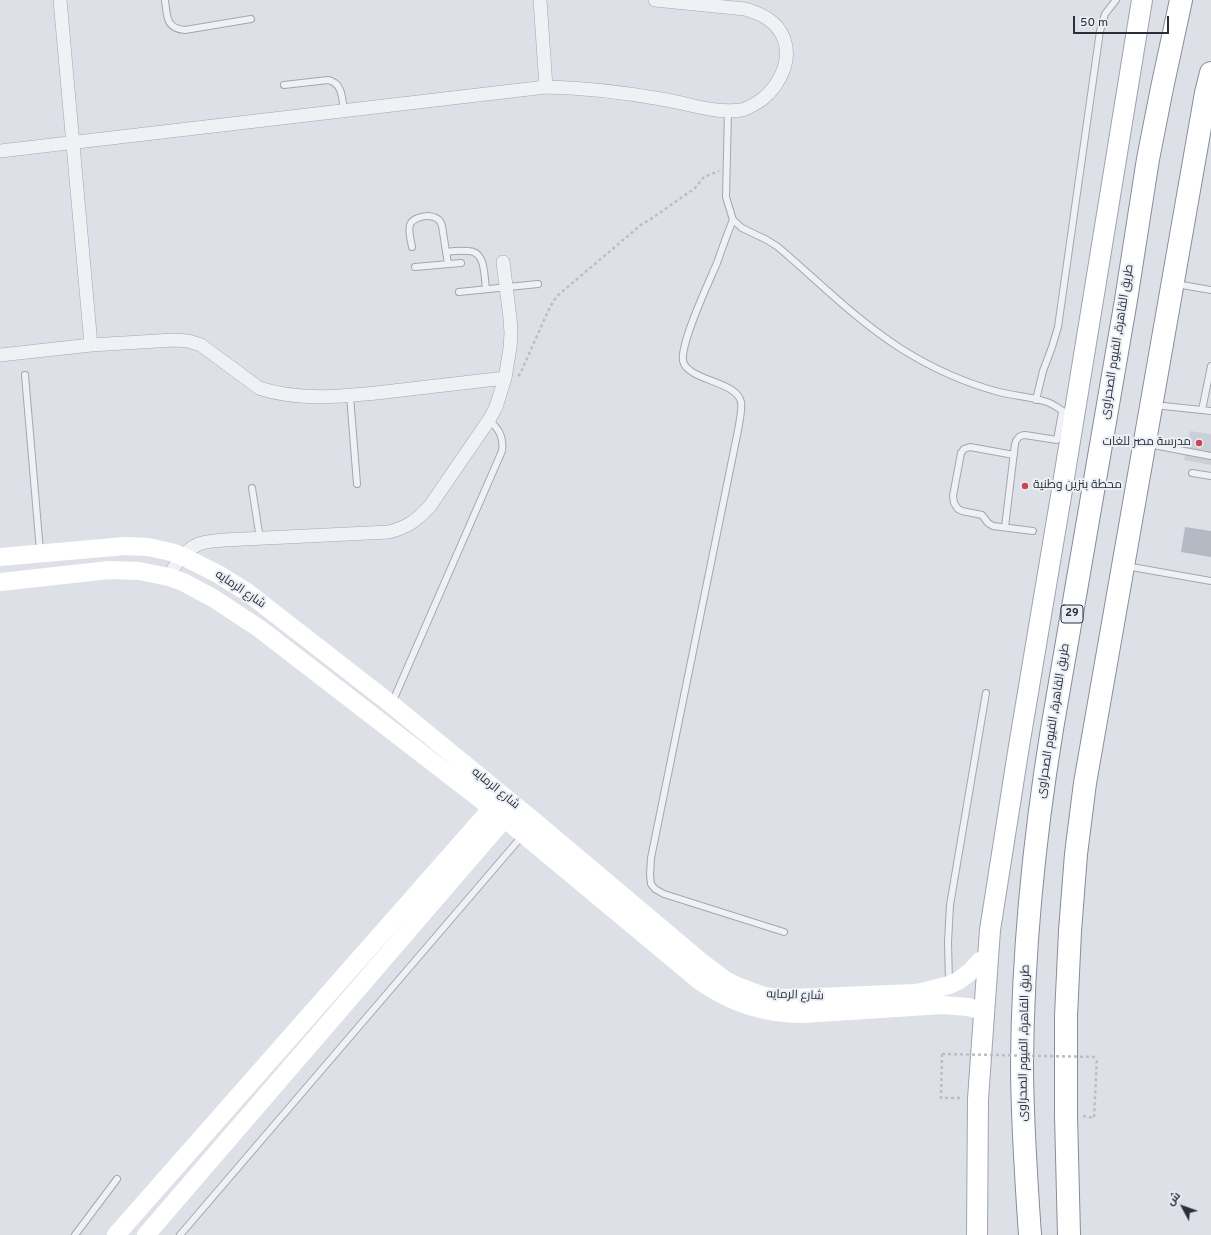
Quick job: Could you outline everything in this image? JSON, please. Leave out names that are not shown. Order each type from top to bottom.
[{"type":"highway","name":"طريق القاهرة, الفيوم الصحراوى","points":[[1030,1235],[1025,1169],[1022,1064],[1026,954],[1035,841],[1047,757],[1126,300],[1147,167],[1181,0]]},
{"type":"highway","points":[[1069,1235],[1066,1114],[1066,1016],[1070,931],[1076,854],[1085,783],[1122,566],[1173,283],[1202,135],[1206,93],[1211,73]]},
{"type":"main road","points":[[977,1235],[978,1099],[990,930],[1068,414],[1142,0]]},
{"type":"street","points":[[60,0],[91,345]]},
{"type":"street","points":[[540,0],[546,88]]},
{"type":"street","points":[[0,151],[546,88],[600,90],[627,93],[714,110],[728,111],[744,109],[757,103],[770,93],[778,82],[786,57],[785,41],[780,30],[769,19],[745,9],[655,0]]},
{"type":"street","points":[[169,577],[174,566],[192,547],[209,541],[389,532],[407,526],[416,521],[430,506],[489,420],[501,393],[510,348],[510,318],[503,262]]},
{"type":"street","points":[[0,356],[91,345],[174,340],[188,341],[201,345],[259,388],[270,392],[297,396],[350,396],[505,378]]},
{"type":"street","name":"شارع الرمايه","points":[[0,558],[40,553],[130,546],[159,549],[182,556],[208,568],[242,589],[391,704],[504,807],[701,982],[714,991],[742,1004],[772,1012],[788,1014],[943,1005],[968,1007],[984,1011]]},
{"type":"street","name":"شارع الرمايه","points":[[0,582],[109,570],[124,570],[139,571],[169,577],[183,582],[213,598],[260,629],[504,807]]},
{"type":"street","points":[[116,1235],[504,807]]},
{"type":"street","points":[[135,1213],[152,1233],[504,807]]},
{"type":"street","name":"شارع الرمايه","points":[[529,828],[713,971],[737,986],[764,996],[778,998],[829,997],[915,993],[949,985],[965,976],[980,961],[988,959]]},
{"type":"lane","points":[[165,0],[167,19],[171,25],[178,29],[185,30],[251,19]]},
{"type":"lane","points":[[1036,400],[1043,371],[1058,327],[1100,31],[1105,14],[1116,0]]},
{"type":"lane","points":[[284,85],[328,80],[332,81],[336,83],[340,89],[344,111]]},
{"type":"lane","points":[[728,111],[726,197],[733,220],[742,228],[778,247],[869,327],[901,349],[934,366],[976,384],[998,392],[1048,403],[1068,414],[1057,440],[1022,435],[1017,438],[1004,527]]},
{"type":"lane","points":[[412,247],[409,228],[411,222],[416,218],[434,216],[441,222],[448,264]]},
{"type":"lane","points":[[733,220],[684,347],[683,361],[690,371],[733,392],[739,398],[741,403],[741,412],[651,858],[650,875],[651,884],[654,889],[664,894],[784,932]]},
{"type":"lane","points":[[446,252],[468,250],[475,252],[482,262],[486,289]]},
{"type":"lane","points":[[415,267],[461,262]]},
{"type":"lane","points":[[1173,283],[1211,290]]},
{"type":"lane","points":[[459,292],[538,284]]},
{"type":"lane","points":[[1202,410],[1211,366]]},
{"type":"lane","points":[[25,375],[40,553]]},
{"type":"lane","points":[[350,396],[357,484]]},
{"type":"lane","points":[[1151,405],[1211,411]]},
{"type":"lane","points":[[391,704],[502,451],[502,438],[500,432],[489,420]]},
{"type":"lane","points":[[1144,444],[1211,456]]},
{"type":"lane","points":[[1014,455],[972,447],[964,449],[961,453],[953,496],[954,503],[958,509],[984,516],[986,521],[991,525],[1033,531]]},
{"type":"lane","points":[[1192,473],[1211,476]]},
{"type":"lane","points":[[252,488],[260,539]]},
{"type":"lane","points":[[1122,566],[1211,581]]},
{"type":"lane","points":[[949,985],[948,942],[950,905],[986,693]]},
{"type":"lane","points":[[180,1235],[529,828]]},
{"type":"lane","points":[[75,1235],[117,1179]]},
{"type":"path","points":[[505,378],[520,374],[550,307],[557,296],[642,224],[695,188],[704,177],[727,168]]},
{"type":"path","points":[[978,1099],[941,1098],[942,1054],[1096,1057],[1095,1105]]},
{"type":"shaded area","name":"مدرسة مصر للغات","points":[[1190,431],[1211,434],[1211,465],[1184,460]]},
{"type":"building","points":[[1185,527],[1211,531],[1211,557],[1181,552]]},
{"type":"place","name":"مدرسة مصر للغات","points":[[1199,443]]},
{"type":"place","name":"محطة بنزين وطنية","points":[[1025,486]]}]
